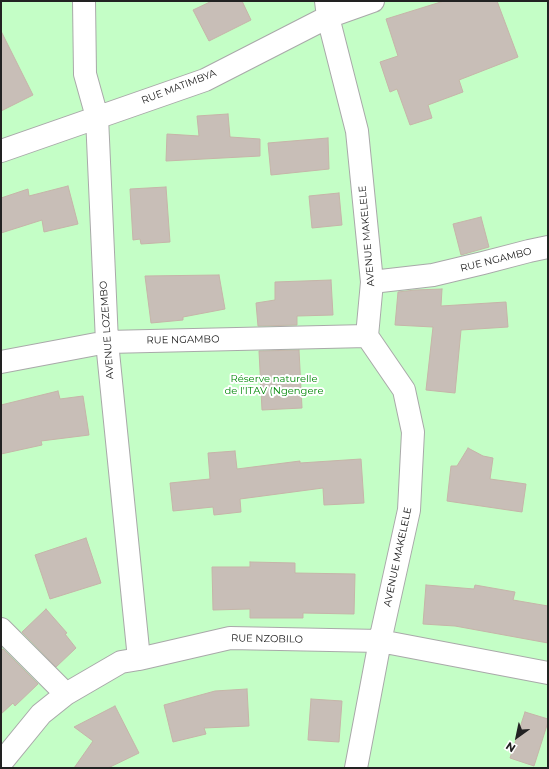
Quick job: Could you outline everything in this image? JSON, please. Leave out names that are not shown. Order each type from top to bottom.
[{"type":"street","name":"AVENUE LOZEMBO","points":[[84,1],[84,74],[97,117],[106,342],[139,659]]},
{"type":"street","name":"RUE MATIMBYA","points":[[1,151],[205,80],[327,9],[373,1]]},
{"type":"street","name":"AVENUE MAKELELE","points":[[327,9],[357,131],[372,282],[367,336],[404,390],[413,432],[410,510],[380,641],[356,768]]},
{"type":"street","name":"RUE NGAMBO","points":[[372,282],[433,275],[548,247]]},
{"type":"street","name":"RUE NGAMBO","points":[[1,362],[106,342],[367,336]]},
{"type":"street","points":[[1,629],[66,694]]},
{"type":"street","name":"RUE NZOBILO","points":[[1,763],[41,714],[66,694],[121,662],[230,638],[380,641],[548,674]]},
{"type":"green space","name":"Réserve naturelle de l'ITAV (Ngengere","points":[[1,1],[548,1],[548,768],[1,768]]},
{"type":"building","points":[[212,1],[242,1],[251,20],[209,41],[193,10]]},
{"type":"building","points":[[444,1],[497,1],[518,57],[459,80],[463,92],[428,105],[432,118],[410,125],[397,89],[390,92],[380,62],[398,56],[386,19]]},
{"type":"building","points":[[1,31],[33,95],[1,111]]},
{"type":"building","points":[[228,114],[230,137],[260,139],[260,156],[166,161],[167,134],[199,136],[197,116]]},
{"type":"building","points":[[328,138],[329,169],[271,175],[268,143]]},
{"type":"building","points":[[68,186],[78,224],[44,232],[42,220],[1,233],[1,198],[28,189],[29,196]]},
{"type":"building","points":[[166,187],[170,242],[141,244],[140,239],[133,240],[130,189]]},
{"type":"building","points":[[339,193],[342,225],[312,228],[309,196]]},
{"type":"building","points":[[481,217],[489,247],[461,255],[453,224]]},
{"type":"building","points":[[219,275],[225,309],[183,317],[183,320],[151,323],[145,276]]},
{"type":"building","points":[[331,280],[333,315],[297,316],[297,325],[258,326],[256,303],[275,300],[275,282]]},
{"type":"building","points":[[442,289],[441,306],[506,302],[508,327],[461,330],[455,393],[426,390],[433,327],[395,325],[398,292]]},
{"type":"building","points":[[299,350],[302,408],[262,410],[259,351]]},
{"type":"building","points":[[58,391],[60,399],[83,396],[89,435],[41,441],[42,445],[1,454],[1,405]]},
{"type":"building","points":[[468,448],[483,456],[493,458],[490,479],[526,484],[522,512],[447,501],[451,466],[457,466]]},
{"type":"building","points":[[235,451],[237,469],[300,461],[300,463],[361,459],[364,503],[324,505],[323,488],[240,499],[241,512],[214,515],[213,507],[173,511],[170,483],[210,479],[208,453]]},
{"type":"building","points":[[86,538],[101,583],[50,599],[35,555]]},
{"type":"building","points":[[250,562],[295,563],[295,573],[355,574],[354,614],[303,613],[303,618],[250,618],[250,609],[213,610],[212,567],[250,567]]},
{"type":"building","points":[[426,585],[474,589],[475,585],[515,592],[513,600],[548,606],[548,643],[455,626],[423,624]]},
{"type":"building","points":[[46,609],[67,633],[65,634],[76,648],[56,667],[22,632]]},
{"type":"building","points":[[3,649],[38,684],[15,706],[13,703],[1,714],[1,651]]},
{"type":"building","points":[[247,689],[249,726],[204,728],[206,734],[173,742],[164,705],[215,691]]},
{"type":"building","points":[[311,699],[342,701],[339,742],[308,740]]},
{"type":"building","points":[[115,706],[139,753],[108,768],[74,768],[93,741],[74,727]]},
{"type":"building","points":[[525,712],[548,719],[534,766],[510,758]]}]
